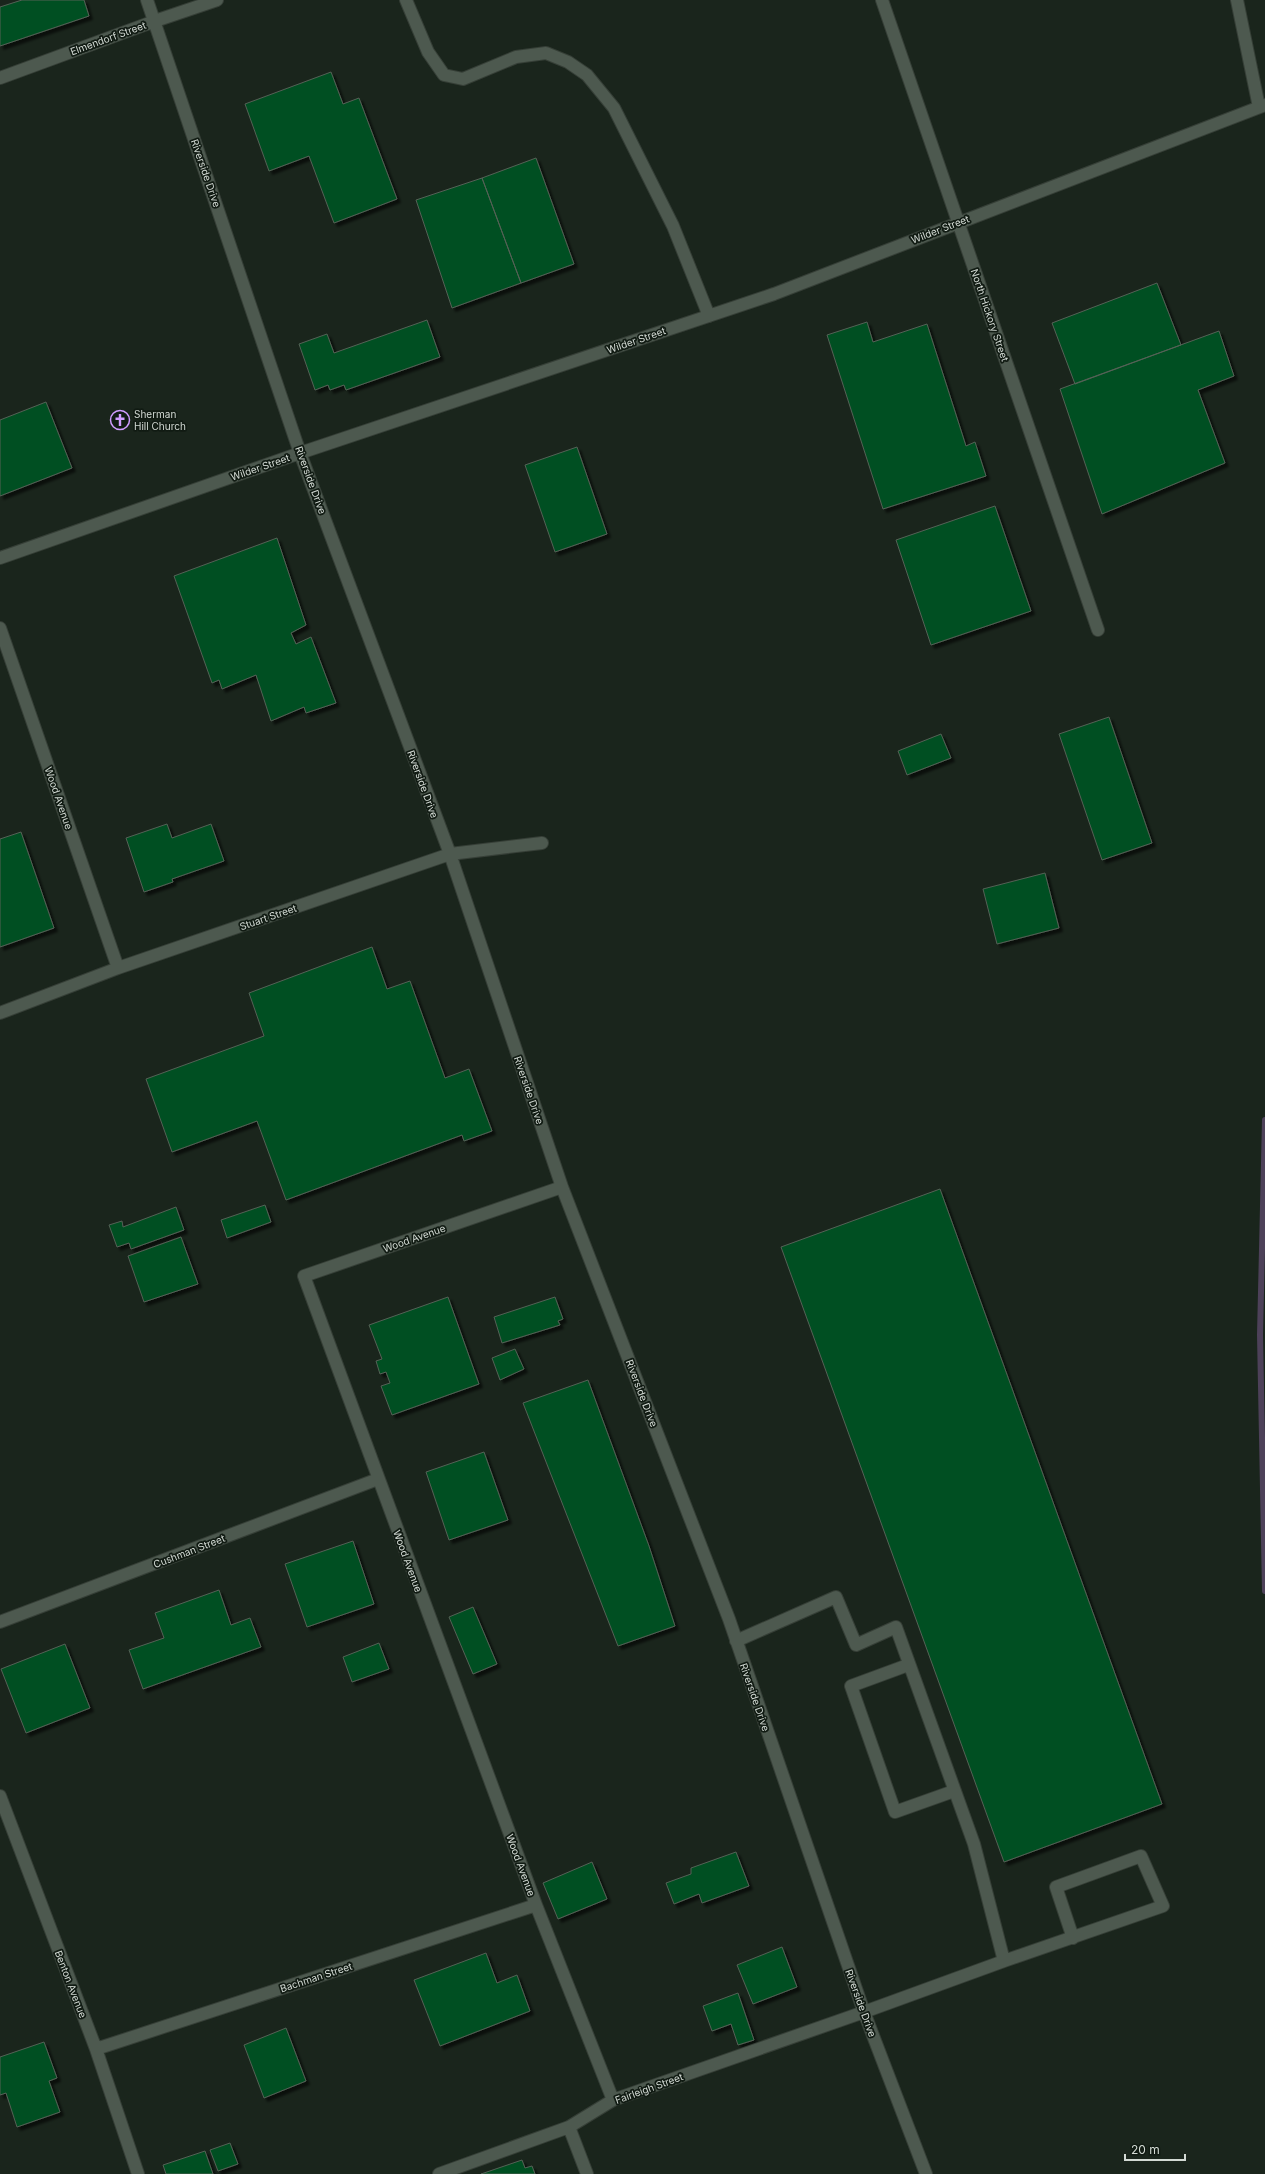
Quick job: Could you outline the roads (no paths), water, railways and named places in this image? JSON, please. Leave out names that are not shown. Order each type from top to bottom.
[{"type":"street","name":"Riverside Drive","points":[[147,0],[300,453],[450,854],[562,1187],[736,1641],[864,2012],[926,2174]]},
{"type":"street","name":"Elmendorf Street","points":[[0,78],[155,21],[217,0]]},
{"type":"street","points":[[406,0],[428,52],[444,75],[463,79],[516,57],[546,53],[568,62],[587,75],[614,108],[673,226],[709,316]]},
{"type":"street","name":"North Hickory Street","points":[[882,0],[1098,630]]},
{"type":"street","points":[[1237,0],[1262,106]]},
{"type":"street","name":"Wilder Street","points":[[0,558],[300,453],[774,294],[1262,106]]},
{"type":"street","name":"Wood Avenue","points":[[0,628],[118,968]]},
{"type":"street","name":"Stuart Street","points":[[0,1013],[118,968],[450,854],[542,843]]},
{"type":"street","name":"Wood Avenue","points":[[562,1187],[304,1276],[536,1905],[613,2100]]},
{"type":"street","name":"Cushman Street","points":[[0,1622],[378,1480]]},
{"type":"street","points":[[736,1641],[836,1597],[856,1645],[896,1627],[908,1665],[974,1844],[1004,1961]]},
{"type":"street","points":[[908,1665],[850,1686],[895,1812],[954,1791]]},
{"type":"street","name":"Benton Avenue","points":[[0,1796],[96,2049],[138,2174]]},
{"type":"street","name":"Fairleigh Street","points":[[439,2174],[569,2127],[613,2100],[1004,1961],[1073,1938],[1163,1906],[1140,1856],[1056,1887],[1073,1938]]},
{"type":"street","name":"Bachman Street","points":[[96,2049],[536,1905]]},
{"type":"street","points":[[569,2127],[587,2174]]},
{"type":"waterway","points":[[1265,1120],[1260,1335],[1265,1591]]},
{"type":"place","name":"Sherman Hill Church","points":[[120,420]]}]
